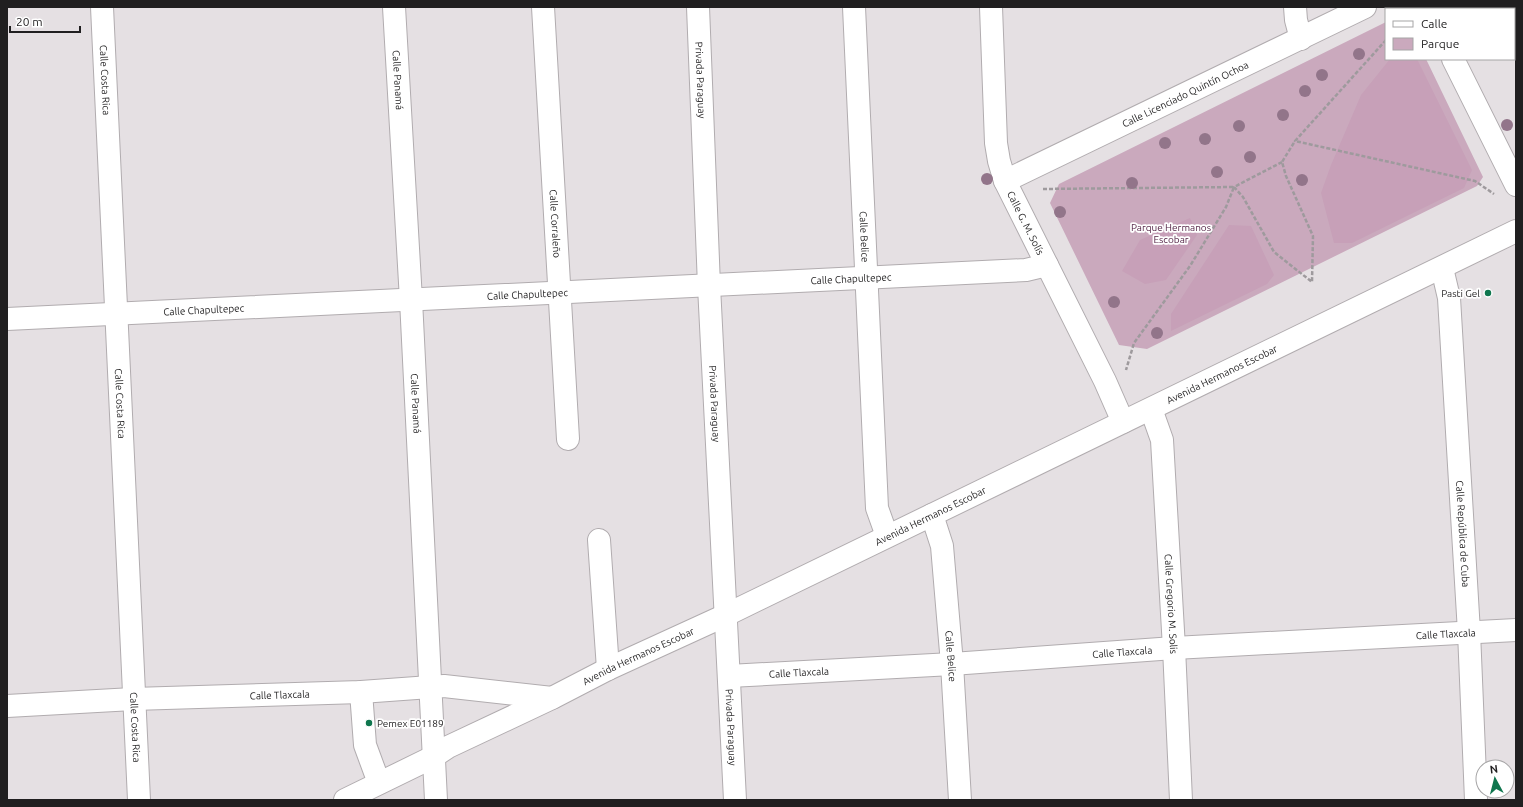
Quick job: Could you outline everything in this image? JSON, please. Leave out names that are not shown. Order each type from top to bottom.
[{"type":"street","name":"Calle Costa Rica","points":[[102,7],[115,314],[139,800]]},
{"type":"street","name":"Calle Panamá","points":[[394,7],[411,300],[436,800]]},
{"type":"street","name":"Calle Corraleño","points":[[543,7],[568,440]]},
{"type":"street","name":"Privada Paraguay","points":[[698,7],[709,286],[735,800]]},
{"type":"street","name":"Calle Belice","points":[[854,7],[877,508],[888,536]]},
{"type":"street","name":"Calle G. M. Solís","points":[[991,7],[996,143],[999,161],[1005,181],[1123,422]]},
{"type":"street","points":[[1295,7],[1296,20],[1301,39]]},
{"type":"street","name":"Calle Licenciado Quintín Ochoa","points":[[1005,181],[1366,7]]},
{"type":"street","points":[[1454,60],[1516,185]]},
{"type":"street","name":"Avenida Hermanos Escobar","points":[[345,800],[433,757],[448,747],[552,698],[608,669],[726,615],[1516,231]]},
{"type":"street","name":"Calle Chapultepec","points":[[7,319],[1026,270],[1047,265]]},
{"type":"street","name":"Calle República de Cuba","points":[[1442,268],[1449,298],[1469,632],[1476,800]]},
{"type":"street","name":"Calle Gregorio M. Solis","points":[[1151,409],[1162,440],[1181,800]]},
{"type":"street","name":"Calle Belice","points":[[932,515],[942,546],[952,664],[960,800]]},
{"type":"street","points":[[598,540],[608,669]]},
{"type":"street","name":"Calle Tlaxcala","points":[[729,676],[952,664],[1174,648],[1516,630]]},
{"type":"street","name":"Calle Tlaxcala","points":[[7,706],[133,699],[361,692],[444,686],[552,698]]},
{"type":"street","points":[[361,692],[365,745],[379,783]]},
{"type":"path","points":[[1036,189],[1234,187],[1282,162],[1295,141],[1385,41]]},
{"type":"path","points":[[1295,141],[1475,181],[1497,196]]},
{"type":"path","points":[[1234,187],[1243,197],[1274,252],[1312,282],[1313,236],[1286,176],[1282,162]]},
{"type":"path","points":[[1126,370],[1134,343],[1190,266],[1226,207],[1234,187]]},
{"type":"green space","name":"Parque Hermanos Escobar","points":[[1385,22],[1385,60],[1426,60],[1483,177],[1477,186],[1147,349],[1119,345],[1050,203],[1059,184]]},
{"type":"green space","points":[[1389,60],[1417,60],[1472,170],[1464,188],[1352,243],[1334,243],[1321,193],[1331,165],[1361,95]]},
{"type":"green space","points":[[1190,218],[1197,235],[1166,280],[1145,284],[1122,271],[1140,240]]},
{"type":"green space","points":[[1229,225],[1251,226],[1274,275],[1267,284],[1171,331],[1171,314]]},
{"type":"place","name":"Pasti Gel","points":[[1488,293]]},
{"type":"place","name":"Pemex E01189","points":[[369,723]]}]
